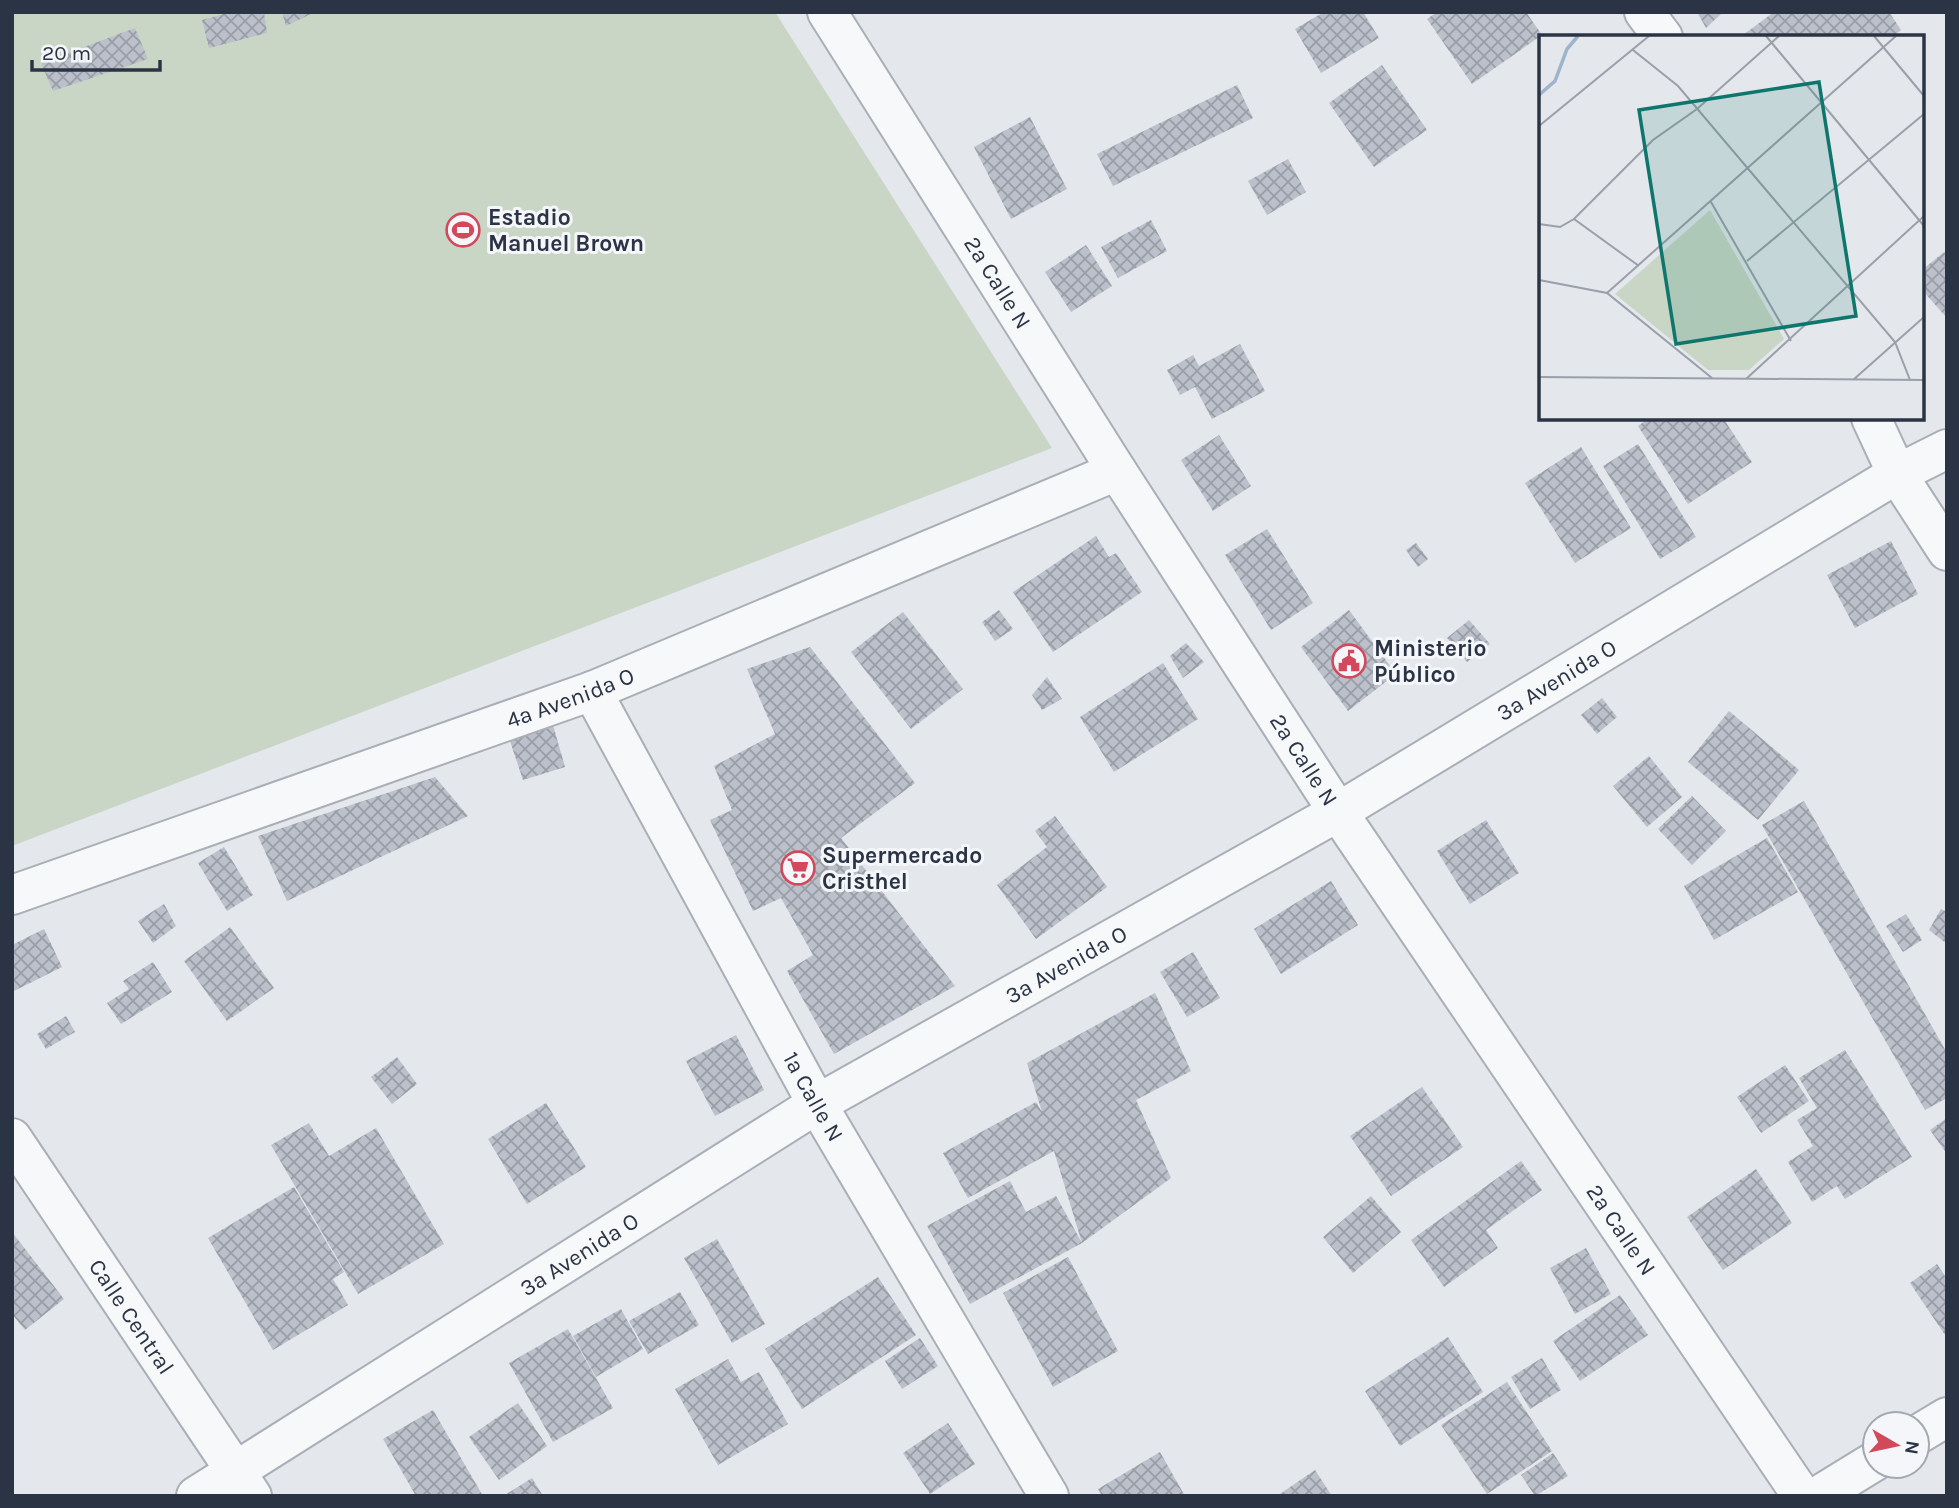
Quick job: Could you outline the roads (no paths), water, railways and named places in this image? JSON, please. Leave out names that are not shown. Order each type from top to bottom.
[{"type":"street","name":"2a Calle N","points":[[827,12],[1117,471],[1338,812],[1802,1496]]},
{"type":"street","points":[[1644,12],[1661,35]]},
{"type":"street","points":[[1872,420],[1897,474],[1947,551]]},
{"type":"street","name":"3a Avenida O","points":[[196,1496],[243,1483],[817,1104],[1338,812],[1897,474],[1947,449]]},
{"type":"street","name":"4a Avenida O","points":[[12,895],[592,691],[1117,471]]},
{"type":"street","name":"1a Calle N","points":[[592,691],[817,1104],[1049,1496]]},
{"type":"street","name":"Calle Central","points":[[12,1138],[243,1483]]},
{"type":"street","points":[[1931,1427],[1947,1417]]},
{"type":"street","points":[[1818,1496],[1861,1470]]},
{"type":"place","name":"Estadio Manuel Brown","points":[[463,230]]},
{"type":"place","name":"Ministerio Público","points":[[1349,661]]},
{"type":"place","name":"Supermercado Cristhel","points":[[798,868]]}]
